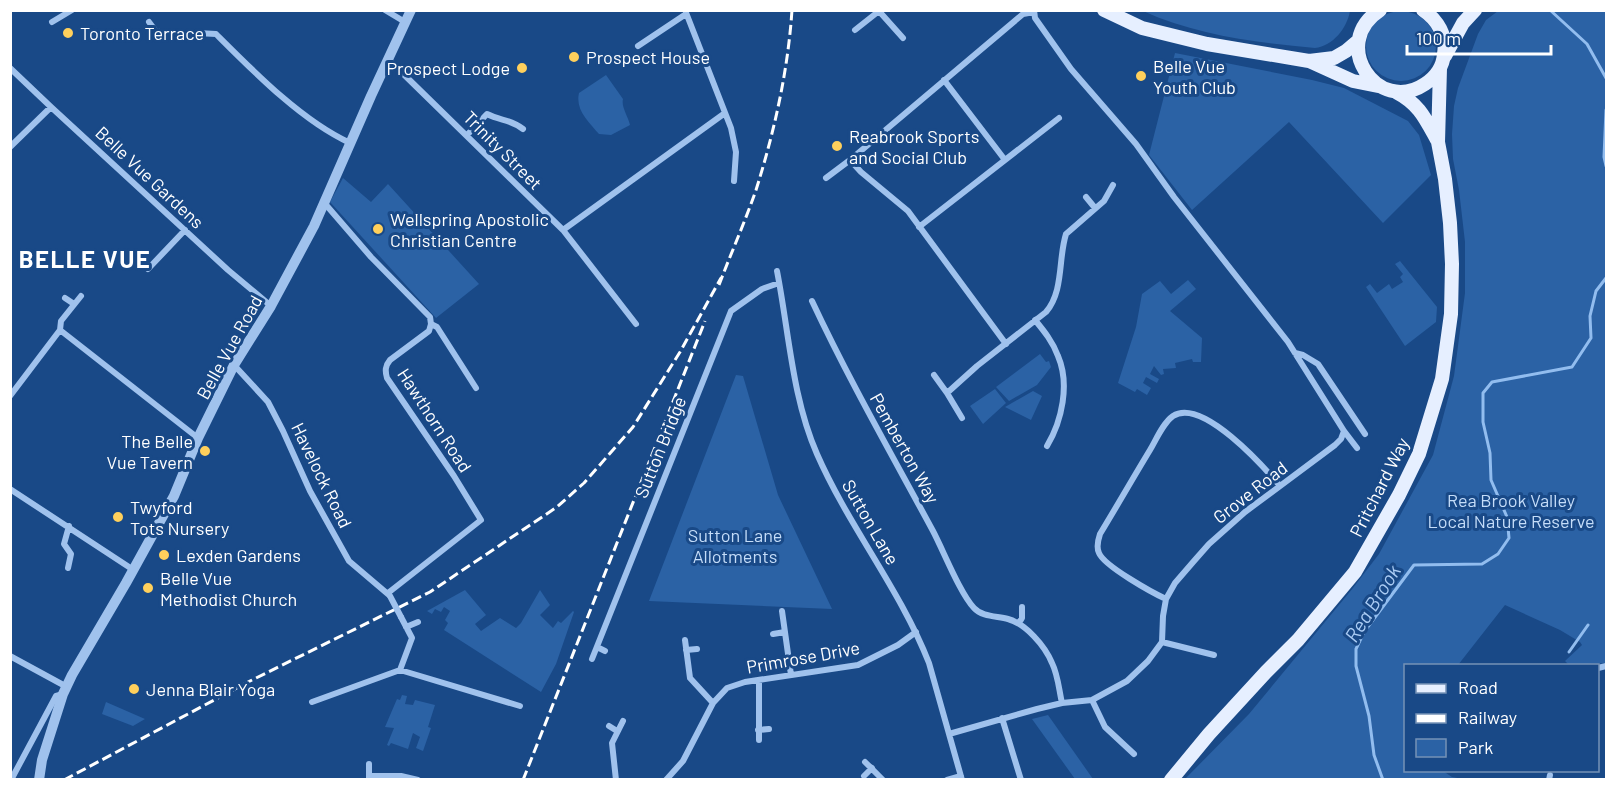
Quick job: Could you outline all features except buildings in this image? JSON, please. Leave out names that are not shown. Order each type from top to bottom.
[{"type":"main road","points":[[1104,10],[1142,28],[1164,34],[1248,52],[1309,61],[1334,58],[1346,51],[1360,37],[1369,19],[1380,10]]},
{"type":"main road","points":[[1122,10],[1164,34]]},
{"type":"main road","points":[[1361,10],[1358,53],[1361,65],[1371,79],[1388,89]]},
{"type":"main road","name":"Pritchard Way","points":[[1171,780],[1216,726],[1298,640],[1355,572],[1399,495],[1419,454],[1442,379],[1451,314],[1452,264],[1445,179],[1438,142],[1445,44],[1435,20],[1423,10]]},
{"type":"main road","points":[[1309,61],[1353,81],[1409,91],[1430,81],[1463,23],[1475,10]]},
{"type":"main road","name":"Pritchard Way","points":[[1388,89],[1409,99],[1422,112],[1438,142]]},
{"type":"street","points":[[52,22],[72,10]]},
{"type":"street","points":[[385,10],[405,22]]},
{"type":"street","name":"Belle Vue Road","points":[[39,777],[42,760],[65,690],[174,496],[198,438],[234,365],[271,306],[314,226],[411,10]]},
{"type":"street","points":[[855,30],[878,11],[903,38]]},
{"type":"street","points":[[826,178],[1023,14],[1034,11],[1035,18],[1071,69],[1136,144],[1174,197],[1295,353],[1357,448]]},
{"type":"street","points":[[638,45],[686,12],[731,128],[736,152],[734,181]]},
{"type":"street","points":[[148,22],[155,30],[167,35],[182,37],[197,33],[216,34],[241,60],[328,132],[350,143]]},
{"type":"street","name":"Trinity Street","points":[[388,59],[563,230],[636,324]]},
{"type":"street","name":"Belle Vue Gardens","points":[[10,68],[184,230],[271,306]]},
{"type":"street","points":[[944,80],[1005,160]]},
{"type":"street","points":[[10,147],[51,107]]},
{"type":"street","points":[[563,230],[725,113]]},
{"type":"street","points":[[467,135],[487,114],[513,121],[523,129]]},
{"type":"street","points":[[919,227],[1059,118]]},
{"type":"street","points":[[850,160],[908,211],[1006,344]]},
{"type":"street","points":[[947,393],[1052,305],[1056,295],[1066,234],[1104,201],[1113,185]]},
{"type":"street","points":[[1086,197],[1095,208]]},
{"type":"street","points":[[323,205],[327,206],[371,257],[430,317],[431,324],[437,327],[476,388]]},
{"type":"street","points":[[148,269],[184,230]]},
{"type":"street","name":"Sutton Lane","points":[[777,272],[801,407],[816,453],[855,527],[916,632],[929,663],[961,778]]},
{"type":"street","name":"Sutton Bridge","points":[[592,659],[731,311],[762,290],[779,283]]},
{"type":"street","points":[[10,396],[60,330],[61,321],[81,296]]},
{"type":"street","points":[[65,298],[74,304]]},
{"type":"street","name":"Pemberton Way","points":[[812,301],[842,364],[974,609],[985,615],[1019,623]]},
{"type":"street","points":[[1035,320],[1054,347],[1063,371],[1060,416],[1056,431],[1047,446]]},
{"type":"street","name":"Hawthorn Road","points":[[389,595],[481,520],[387,378],[385,371],[390,360],[424,336],[431,324]]},
{"type":"street","points":[[60,330],[198,438]]},
{"type":"street","points":[[1295,353],[1318,364],[1365,434]]},
{"type":"street","name":"Havelock Road","points":[[234,365],[268,402],[310,491],[349,561],[389,595]]},
{"type":"street","points":[[934,375],[962,418]]},
{"type":"street","points":[[949,734],[1062,703],[1092,700],[1127,681],[1148,661],[1162,642],[1166,599],[1104,560],[1098,553],[1097,543],[1100,534],[1158,436],[1174,416],[1190,413],[1230,434],[1254,456],[1280,486]]},
{"type":"street","name":"Grove Road","points":[[1166,599],[1175,583],[1209,544],[1245,512],[1335,445],[1341,439],[1344,431]]},
{"type":"street","points":[[10,489],[132,569]]},
{"type":"street","points":[[68,568],[70,554],[64,544],[69,526]]},
{"type":"street","points":[[389,595],[411,638],[400,670]]},
{"type":"street","points":[[1022,607],[1022,618],[1019,623],[1040,644],[1052,663],[1062,703]]},
{"type":"street","points":[[782,611],[791,675]]},
{"type":"street","points":[[406,627],[418,622]]},
{"type":"street","points":[[773,634],[785,632]]},
{"type":"street","name":"Primrose Drive","points":[[666,780],[683,760],[713,703],[727,688],[736,684],[858,665],[898,645],[916,632]]},
{"type":"street","points":[[685,640],[690,678],[713,703]]},
{"type":"street","points":[[1162,642],[1214,655]]},
{"type":"street","points":[[597,647],[605,651]]},
{"type":"street","points":[[686,650],[697,649]]},
{"type":"street","points":[[10,656],[65,690],[56,696],[11,780]]},
{"type":"street","points":[[312,702],[400,670],[520,706]]},
{"type":"street","points":[[759,680],[759,740]]},
{"type":"street","points":[[1092,700],[1105,727],[1134,754]]},
{"type":"street","points":[[1002,718],[1021,780]]},
{"type":"street","points":[[616,780],[612,743],[623,721]]},
{"type":"street","points":[[609,726],[617,731]]},
{"type":"street","points":[[758,730],[769,729]]},
{"type":"street","points":[[865,762],[883,780]]},
{"type":"street","points":[[369,764],[369,778],[401,776],[418,780]]},
{"type":"street","points":[[864,776],[872,768]]},
{"type":"street","points":[[946,780],[961,778]]},
{"type":"green space","points":[[1143,11],[1350,11],[1346,24],[1338,35],[1328,44],[1315,48],[1227,37],[1184,26]]},
{"type":"green space","points":[[1408,11],[1421,17],[1430,26],[1434,32],[1436,46],[1434,60],[1426,71],[1415,79],[1394,81],[1376,71],[1368,60],[1366,39],[1376,21],[1387,13]]},
{"type":"green space","name":"Rea Brook Valley Local Nature Reserve","points":[[1498,11],[1606,11],[1606,663],[1568,664],[1565,661],[1582,645],[1580,642],[1560,630],[1505,605],[1459,664],[1404,664],[1404,772],[1444,772],[1452,777],[1463,779],[1184,780],[1249,714],[1353,588],[1379,554],[1433,455],[1454,376],[1465,293],[1465,242],[1453,159],[1454,106],[1458,88],[1478,34],[1486,20]]},
{"type":"green space","points":[[1175,53],[1344,88],[1408,121],[1419,135],[1431,175],[1383,223],[1289,122],[1192,210],[1149,155]]},
{"type":"green space","points":[[606,75],[623,99],[630,125],[611,135],[599,134],[581,110],[578,99],[579,93]]},
{"type":"green space","points":[[343,178],[371,202],[388,184],[479,284],[436,318],[330,202]]},
{"type":"green space","points":[[1400,261],[1437,307],[1436,322],[1405,346],[1366,287],[1370,284],[1377,293],[1389,284],[1392,289],[1403,282],[1400,277],[1403,274],[1395,264]]},
{"type":"green space","points":[[1188,280],[1196,289],[1170,311],[1202,338],[1201,362],[1193,362],[1192,359],[1175,363],[1176,368],[1163,369],[1164,374],[1161,375],[1154,366],[1150,374],[1159,379],[1157,383],[1146,377],[1143,383],[1151,388],[1147,395],[1137,389],[1135,392],[1118,383],[1136,327],[1142,294],[1160,281],[1171,294]]},
{"type":"green space","points":[[1040,354],[1046,362],[1049,361],[1051,367],[1037,385],[1009,401],[996,387]]},
{"type":"green space","name":"Sutton Lane Allotments","points":[[736,375],[743,376],[778,495],[832,609],[649,601]]},
{"type":"green space","points":[[995,389],[1006,403],[983,424],[970,406]]},
{"type":"green space","points":[[1033,391],[1042,396],[1031,420],[1005,407]]},
{"type":"green space","points":[[465,590],[486,615],[475,624],[481,631],[500,618],[516,628],[540,590],[550,605],[540,615],[553,628],[558,621],[561,623],[574,612],[556,664],[541,692],[444,630],[448,623],[445,620],[450,611],[444,607],[441,612],[435,609],[432,614],[427,611]]},
{"type":"green space","points":[[402,695],[407,696],[405,704],[413,705],[415,700],[435,705],[428,727],[431,728],[423,751],[416,748],[420,737],[413,733],[408,749],[391,743],[387,745],[394,728],[385,727],[397,699],[400,700]]},
{"type":"green space","points":[[106,702],[145,719],[133,726],[102,714]]},
{"type":"green space","points":[[1048,715],[1093,779],[1075,779],[1032,719]]},
{"type":"waterway","name":"Rea Brook","points":[[1550,10],[1587,44],[1606,78]]},
{"type":"waterway","name":"Rea Brook","points":[[1606,110],[1604,157],[1606,166]]},
{"type":"waterway","name":"Rea Brook","points":[[1383,780],[1374,755],[1369,716],[1356,666],[1356,649],[1364,632],[1414,565],[1482,564],[1498,554],[1509,538],[1507,517],[1491,480],[1490,453],[1483,422],[1483,393],[1492,382],[1572,367],[1591,338],[1590,316],[1596,291],[1606,278]]},
{"type":"waterway","points":[[1569,652],[1588,625]]},
{"type":"railway","points":[[719,285],[752,202],[769,146],[784,79],[792,10]]},
{"type":"railway","points":[[64,780],[248,682],[430,592],[557,507],[584,483],[633,427],[680,352],[721,278]]},
{"type":"railway","points":[[523,780],[705,321]]},
{"type":"place","name":"Toronto Terrace","points":[[68,33]]},
{"type":"place","name":"Prospect House","points":[[574,57]]},
{"type":"place","name":"Prospect Lodge","points":[[522,68]]},
{"type":"place","name":"Belle Vue Youth Club","points":[[1141,76]]},
{"type":"place","name":"Reabrook Sports and Social Club","points":[[837,146]]},
{"type":"place","name":"Wellspring Apostolic Christian Centre","points":[[378,229]]},
{"type":"place","name":"The Belle Vue Tavern","points":[[205,451]]},
{"type":"place","name":"Twyford Tots Nursery","points":[[118,517]]},
{"type":"place","name":"Lexden Gardens","points":[[164,555]]},
{"type":"place","name":"Belle Vue Methodist Church","points":[[148,588]]},
{"type":"place","name":"Jenna Blair Yoga","points":[[134,689]]},
{"type":"district","name":"BELLE VUE","points":[[85,258]]}]
